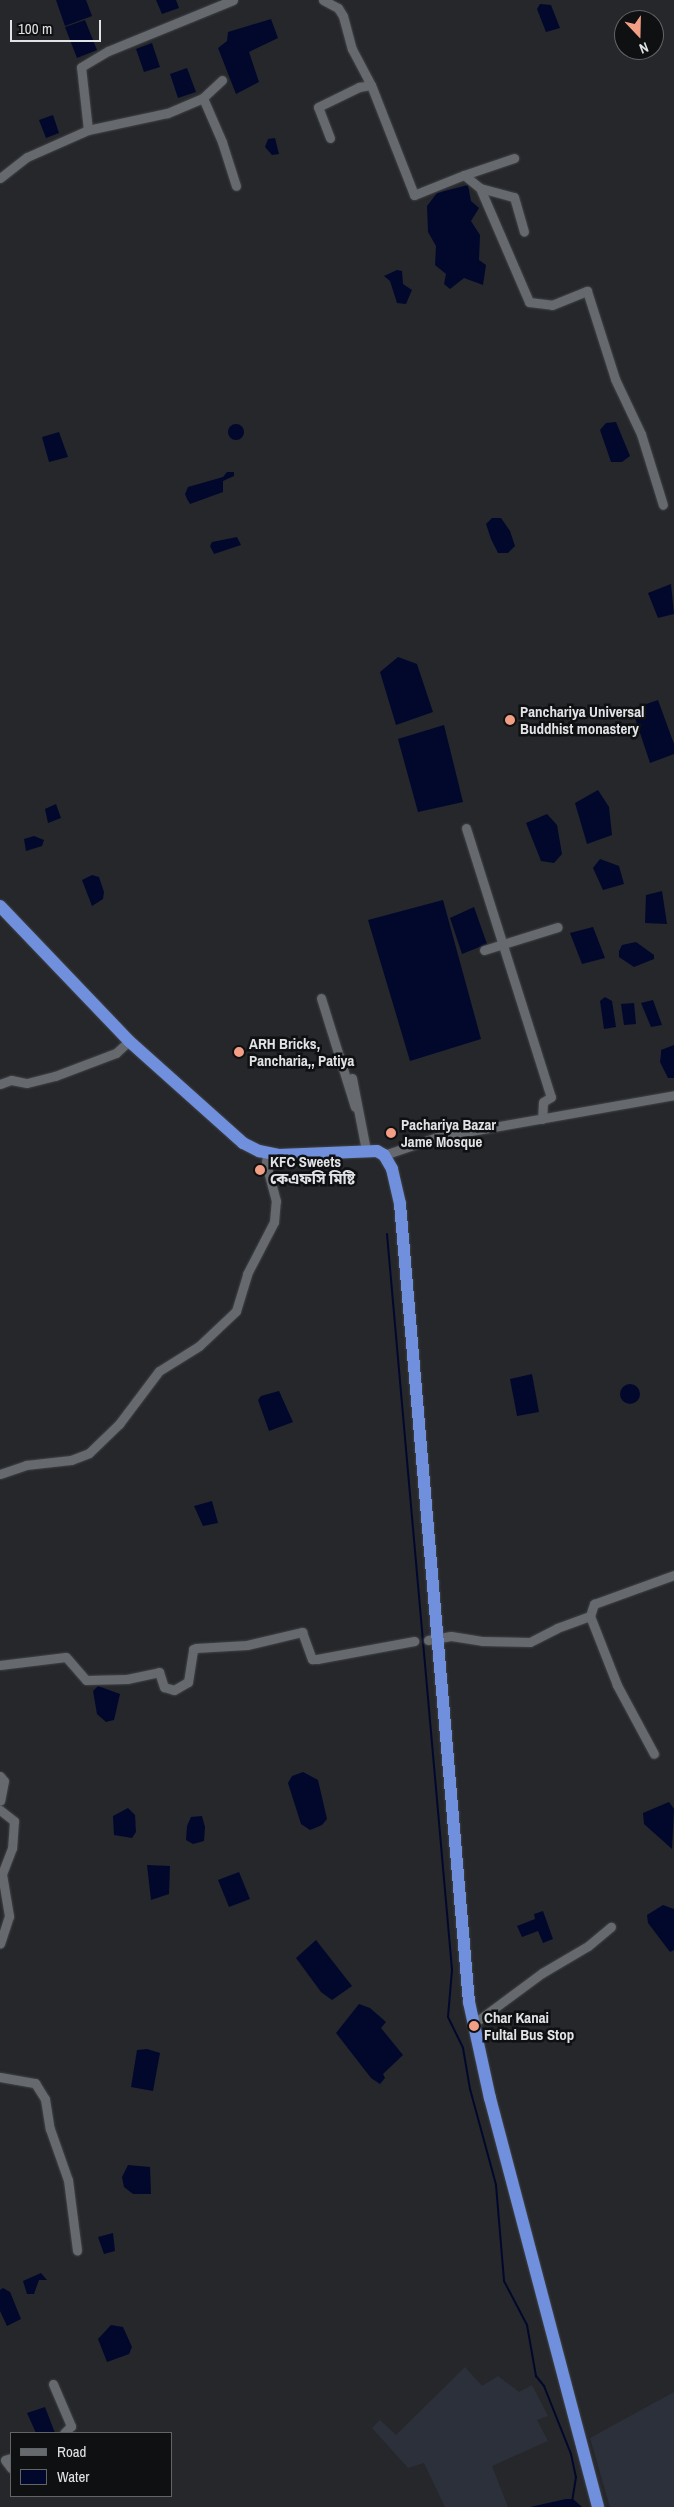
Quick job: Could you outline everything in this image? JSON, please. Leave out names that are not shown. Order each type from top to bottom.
[{"type":"highway","points":[[0,906],[129,1041],[223,1127],[251,1148],[267,1154],[366,1150],[384,1155],[392,1169],[400,1204],[433,1638],[473,2024],[598,2507]]},
{"type":"street","points":[[88,130],[81,67],[124,43],[233,0]]},
{"type":"street","points":[[323,0],[338,8],[343,16],[352,49],[371,86],[414,194],[514,158]]},
{"type":"street","points":[[0,178],[27,156],[88,130],[166,113],[203,98],[222,80]]},
{"type":"street","points":[[330,138],[318,107],[359,87],[371,86]]},
{"type":"street","points":[[203,98],[222,142],[236,186]]},
{"type":"street","points":[[464,175],[480,188],[514,197],[524,232]]},
{"type":"street","points":[[480,188],[529,302],[552,305],[587,291],[615,379],[641,434],[663,505]]},
{"type":"street","points":[[466,828],[551,1097],[543,1102],[542,1120]]},
{"type":"street","points":[[484,950],[501,943],[558,927]]},
{"type":"street","points":[[321,998],[355,1107],[366,1150]]},
{"type":"street","points":[[0,1084],[11,1080],[27,1083],[55,1076],[116,1052],[129,1041]]},
{"type":"street","points":[[352,1078],[355,1107]]},
{"type":"street","points":[[384,1155],[402,1146],[437,1137],[542,1120],[674,1095]]},
{"type":"street","points":[[0,1474],[26,1465],[71,1460],[89,1453],[119,1424],[159,1371],[199,1346],[236,1311],[247,1274],[274,1222],[276,1201],[266,1163],[267,1154]]},
{"type":"street","points":[[654,1754],[617,1685],[590,1616],[594,1604],[674,1575]]},
{"type":"street","points":[[433,1638],[530,1642],[557,1628],[590,1616]]},
{"type":"street","points":[[0,1665],[66,1657],[86,1680],[127,1679],[159,1672],[164,1687],[174,1690],[188,1682],[191,1654],[196,1648],[247,1644],[302,1632],[312,1659],[317,1659],[414,1641]]},
{"type":"street","points":[[0,1776],[4,1780],[0,1801]]},
{"type":"street","points":[[0,1810],[14,1821],[12,1848],[2,1874],[9,1916],[0,1944]]},
{"type":"street","points":[[473,2024],[542,1973],[588,1946],[611,1927]]},
{"type":"street","points":[[0,2077],[35,2083],[45,2099],[50,2129],[68,2180],[77,2250]]},
{"type":"street","points":[[53,2384],[71,2426],[65,2432]]},
{"type":"street","points":[[10,2458],[5,2460],[10,2467]]},
{"type":"shaded area","points":[[465,2367],[482,2386],[498,2376],[519,2392],[532,2385],[548,2416],[537,2420],[548,2441],[492,2466],[508,2507],[445,2507],[424,2463],[408,2468],[372,2428],[380,2420],[396,2435]]},
{"type":"shaded area","points":[[674,2392],[674,2507],[610,2507],[590,2438]]},
{"type":"water","points":[[56,0],[86,0],[92,16],[65,26]]},
{"type":"water","points":[[156,0],[176,0],[179,8],[162,14]]},
{"type":"water","points":[[540,4],[551,5],[560,28],[546,32],[537,9]]},
{"type":"water","points":[[271,19],[278,38],[249,52],[259,82],[236,94],[218,48],[227,41],[228,32]]},
{"type":"water","points":[[85,20],[97,50],[77,58],[65,27]]},
{"type":"water","points":[[152,43],[160,67],[144,72],[136,49]]},
{"type":"water","points":[[187,68],[196,92],[178,98],[170,74]]},
{"type":"water","points":[[53,115],[59,133],[46,138],[39,120]]},
{"type":"water","points":[[275,138],[279,154],[272,155],[265,147],[268,139]]},
{"type":"water","points":[[468,185],[471,201],[479,208],[471,221],[480,235],[479,260],[486,265],[483,285],[464,278],[450,289],[444,284],[446,274],[435,265],[436,246],[428,232],[427,206],[437,193]]},
{"type":"water","points":[[397,270],[402,271],[403,284],[412,290],[406,304],[397,303],[390,281],[384,276]]},
{"type":"water","points":[[616,422],[630,456],[622,462],[611,462],[600,430],[606,423]]},
{"type":"water","points":[[233,424],[239,424],[244,429],[242,438],[233,440],[228,435],[228,429]]},
{"type":"water","points":[[59,432],[68,457],[49,462],[42,437]]},
{"type":"water","points":[[227,472],[234,472],[234,476],[223,481],[223,492],[190,504],[185,494],[188,487],[223,477]]},
{"type":"water","points":[[492,518],[501,518],[510,531],[515,546],[508,553],[498,553],[491,539],[486,524]]},
{"type":"water","points":[[237,537],[241,545],[214,554],[210,546],[212,542]]},
{"type":"water","points":[[671,584],[674,614],[658,618],[648,593]]},
{"type":"water","points":[[398,657],[417,664],[433,712],[396,725],[380,672]]},
{"type":"water","points":[[658,700],[674,744],[674,754],[650,763],[632,709]]},
{"type":"water","points":[[444,725],[463,802],[418,812],[398,739]]},
{"type":"water","points":[[598,790],[609,807],[612,835],[587,844],[575,803]]},
{"type":"water","points":[[56,804],[61,818],[48,823],[45,809]]},
{"type":"water","points":[[547,814],[557,825],[562,854],[554,863],[541,861],[526,823]]},
{"type":"water","points":[[34,836],[44,840],[42,846],[26,851],[24,839]]},
{"type":"water","points":[[600,859],[619,866],[624,884],[603,890],[593,868]]},
{"type":"water","points":[[92,875],[99,877],[104,892],[103,899],[92,906],[82,880]]},
{"type":"water","points":[[662,891],[667,924],[645,923],[646,895]]},
{"type":"water","points":[[443,900],[481,1039],[410,1061],[368,920]]},
{"type":"water","points":[[474,907],[487,944],[462,954],[450,918]]},
{"type":"water","points":[[593,927],[605,958],[582,964],[570,933]]},
{"type":"water","points":[[636,942],[654,955],[654,959],[634,967],[619,957],[619,951],[622,945]]},
{"type":"water","points":[[605,997],[612,1001],[616,1027],[604,1029],[600,1001]]},
{"type":"water","points":[[653,1000],[662,1025],[651,1027],[641,1003]]},
{"type":"water","points":[[634,1003],[636,1024],[624,1025],[621,1004]]},
{"type":"water","points":[[674,1045],[674,1078],[668,1078],[660,1062],[661,1050]]},
{"type":"water","points":[[532,1374],[539,1412],[517,1416],[510,1379]]},
{"type":"water","points":[[630,1384],[637,1387],[640,1394],[637,1401],[630,1404],[623,1401],[620,1394],[623,1387]]},
{"type":"water","points":[[279,1391],[293,1422],[269,1431],[258,1400],[261,1396]]},
{"type":"water","points":[[212,1501],[218,1523],[203,1526],[194,1506]]},
{"type":"water","points":[[98,1686],[120,1694],[114,1720],[106,1722],[97,1714],[93,1691]]},
{"type":"water","points":[[303,1772],[318,1780],[327,1819],[322,1825],[310,1830],[301,1824],[288,1783],[292,1776]]},
{"type":"water","points":[[669,1802],[674,1809],[672,1849],[644,1824],[643,1813]]},
{"type":"water","points":[[128,1808],[135,1815],[136,1832],[132,1838],[114,1835],[113,1816]]},
{"type":"water","points":[[202,1816],[205,1827],[204,1841],[193,1844],[186,1840],[187,1826],[191,1817]]},
{"type":"water","points":[[147,1865],[170,1866],[169,1894],[151,1900]]},
{"type":"water","points":[[239,1872],[250,1899],[229,1907],[218,1880]]},
{"type":"water","points":[[663,1905],[674,1909],[674,1950],[670,1952],[648,1923],[647,1915]]},
{"type":"water","points":[[543,1911],[553,1939],[543,1943],[538,1931],[522,1937],[517,1926],[535,1919],[534,1914]]},
{"type":"water","points":[[316,1940],[352,1986],[332,2000],[321,1992],[296,1958]]},
{"type":"water","points":[[359,2004],[370,2008],[386,2022],[381,2028],[403,2055],[383,2074],[385,2078],[380,2084],[371,2078],[336,2033]]},
{"type":"water","points":[[147,2049],[160,2053],[153,2091],[131,2087],[137,2050]]},
{"type":"water","points":[[128,2165],[150,2167],[151,2194],[133,2194],[124,2187],[122,2177]]},
{"type":"water","points":[[113,2233],[115,2251],[104,2254],[98,2237]]},
{"type":"water","points":[[41,2273],[47,2280],[39,2280],[34,2294],[27,2294],[23,2281]]},
{"type":"water","points":[[3,2288],[10,2292],[21,2319],[7,2326],[0,2311],[0,2290]]},
{"type":"water","points":[[111,2325],[123,2327],[132,2347],[129,2354],[107,2362],[98,2339]]},
{"type":"water","points":[[45,2407],[55,2432],[36,2432],[27,2413]]},
{"type":"water","points":[[573,2499],[582,2507],[530,2507]]},
{"type":"waterway","points":[[387,1234],[452,1970],[448,2017],[463,2048],[470,2089],[496,2185],[504,2281],[527,2325],[536,2376],[544,2386],[571,2454],[576,2477],[572,2502]]},
{"type":"place","name":"Panchariya Universal Buddhist monastery","points":[[510,720]]},
{"type":"place","name":"ARH Bricks, Pancharia,, Patiya","points":[[239,1052]]},
{"type":"place","name":"Pachariya Bazar Jame Mosque","points":[[391,1133]]},
{"type":"place","name":"KFC Sweets কেএফসি মিষ্টি","points":[[260,1170]]},
{"type":"place","name":"Char Kanai Fultal Bus Stop","points":[[474,2026]]}]
